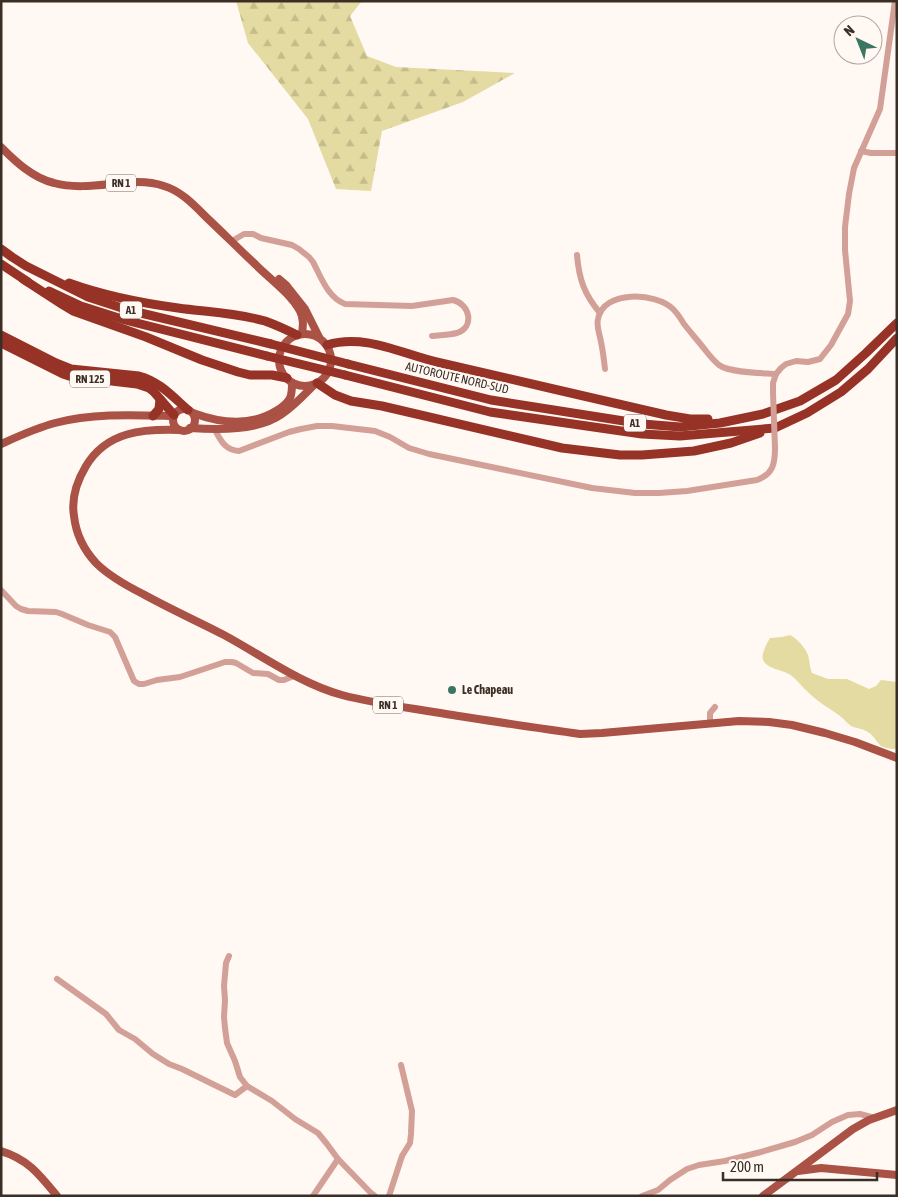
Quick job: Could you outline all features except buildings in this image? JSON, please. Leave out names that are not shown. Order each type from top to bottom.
[{"type":"highway","name":"AUTOROUTE NORD-SUD","points":[[1,249],[26,266],[88,297],[128,310],[491,400],[643,424],[680,427],[720,423],[763,414],[800,401],[836,380],[897,323]]},
{"type":"highway","name":"AUTOROUTE NORD-SUD","points":[[1,264],[23,279],[81,306],[125,320],[490,412],[642,434],[680,436],[775,428],[807,413],[841,392],[897,338]]},
{"type":"highway","points":[[26,266],[102,294],[130,301],[261,320],[300,334]]},
{"type":"highway","points":[[23,279],[62,306],[73,311],[244,374],[272,375],[290,381]]},
{"type":"highway","points":[[1,335],[71,369],[147,378],[158,384],[191,412]]},
{"type":"highway","points":[[327,345],[343,341],[374,343],[432,361],[690,419],[719,420],[763,414]]},
{"type":"highway","name":"RN 125","points":[[1,343],[62,374],[149,388],[160,399],[173,419]]},
{"type":"highway","points":[[317,383],[335,395],[351,401],[382,406],[562,448],[620,455],[642,456],[694,451],[731,443],[775,428]]},
{"type":"highway","points":[[153,416],[159,409],[160,399]]},
{"type":"main road","name":"RN 1","points":[[1,147],[25,169],[54,183],[86,186],[133,182],[150,183],[164,186],[174,191],[188,200],[280,286],[301,313],[303,321],[300,334]]},
{"type":"main road","name":"RN 1","points":[[232,241],[286,285],[305,309],[318,335]]},
{"type":"main road","points":[[317,383],[304,386],[290,381],[281,370],[279,356],[285,343],[300,334],[318,335],[343,341]]},
{"type":"main road","points":[[173,419],[179,430],[190,428],[215,430],[251,426],[276,418],[325,377],[330,368],[332,358],[329,349],[318,335]]},
{"type":"main road","points":[[173,419],[180,409],[208,419],[241,423],[256,420],[272,413],[287,403],[291,395],[290,381]]},
{"type":"main road","points":[[190,428],[194,422],[191,412]]},
{"type":"main road","points":[[1,444],[43,426],[90,417],[153,416],[173,419]]},
{"type":"main road","name":"RN 1","points":[[159,429],[173,419]]},
{"type":"main road","name":"RN 1","points":[[179,430],[147,429],[134,432],[114,439],[89,460],[82,472],[73,499],[75,524],[87,552],[110,575],[130,587],[318,686],[340,694],[382,704],[580,734],[739,721],[792,725],[855,742],[897,758]]},
{"type":"main road","points":[[763,1196],[853,1129],[897,1110]]},
{"type":"main road","points":[[1,1150],[21,1159],[36,1170],[58,1196]]},
{"type":"main road","points":[[796,1171],[822,1168],[897,1174]]},
{"type":"street","points":[[215,430],[224,446],[233,450],[239,450],[289,432],[317,426],[375,431],[409,448],[429,454],[592,488],[635,493],[687,491],[757,480],[763,477],[772,468],[774,462],[773,383],[776,374],[781,368],[792,362],[808,362],[820,359],[831,345],[848,314],[850,301],[846,250],[846,210],[854,168],[880,109],[895,1]]},
{"type":"street","points":[[861,151],[897,153]]},
{"type":"street","points":[[232,241],[248,234],[299,248],[309,257],[336,300],[346,304],[412,306],[453,300],[463,304],[468,315],[466,326],[456,333],[432,336]]},
{"type":"street","points":[[577,255],[583,286],[590,300],[600,313]]},
{"type":"street","points":[[604,369],[597,321],[600,313],[604,307],[616,300],[632,296],[660,300],[667,304],[718,365],[731,370],[776,374]]},
{"type":"street","points":[[1,590],[21,609],[56,612],[110,632],[115,637],[134,681],[139,684],[180,677],[226,662],[232,662],[253,673],[268,674],[279,680],[296,675]]},
{"type":"street","points":[[710,723],[710,713],[715,707]]},
{"type":"street","points":[[229,956],[226,963],[224,986],[226,1000],[224,1023],[227,1043],[240,1077],[247,1086],[318,1133],[338,1160],[375,1196]]},
{"type":"street","points":[[56,979],[106,1014],[119,1030],[135,1039],[169,1064],[182,1068],[235,1095],[247,1086]]},
{"type":"street","points":[[389,1196],[402,1156],[410,1144],[411,1134],[412,1111],[401,1066]]},
{"type":"street","points":[[642,1196],[658,1190],[687,1169],[795,1142],[812,1135],[832,1122],[848,1116],[860,1114],[875,1118]]},
{"type":"street","points":[[820,1154],[819,1161],[822,1168]]},
{"type":"street","points":[[312,1196],[338,1160]]},
{"type":"green space","points":[[236,1],[362,1],[350,16],[367,56],[396,67],[515,73],[463,102],[382,131],[371,191],[336,189],[308,119],[248,43]]},
{"type":"green space","points":[[790,635],[800,642],[806,650],[812,673],[828,679],[847,679],[869,689],[876,686],[881,680],[897,682],[897,749],[884,747],[871,734],[851,726],[816,699],[792,676],[765,663],[763,655],[770,638]]},
{"type":"place","name":"Le Chapeau","points":[[452,690]]}]
